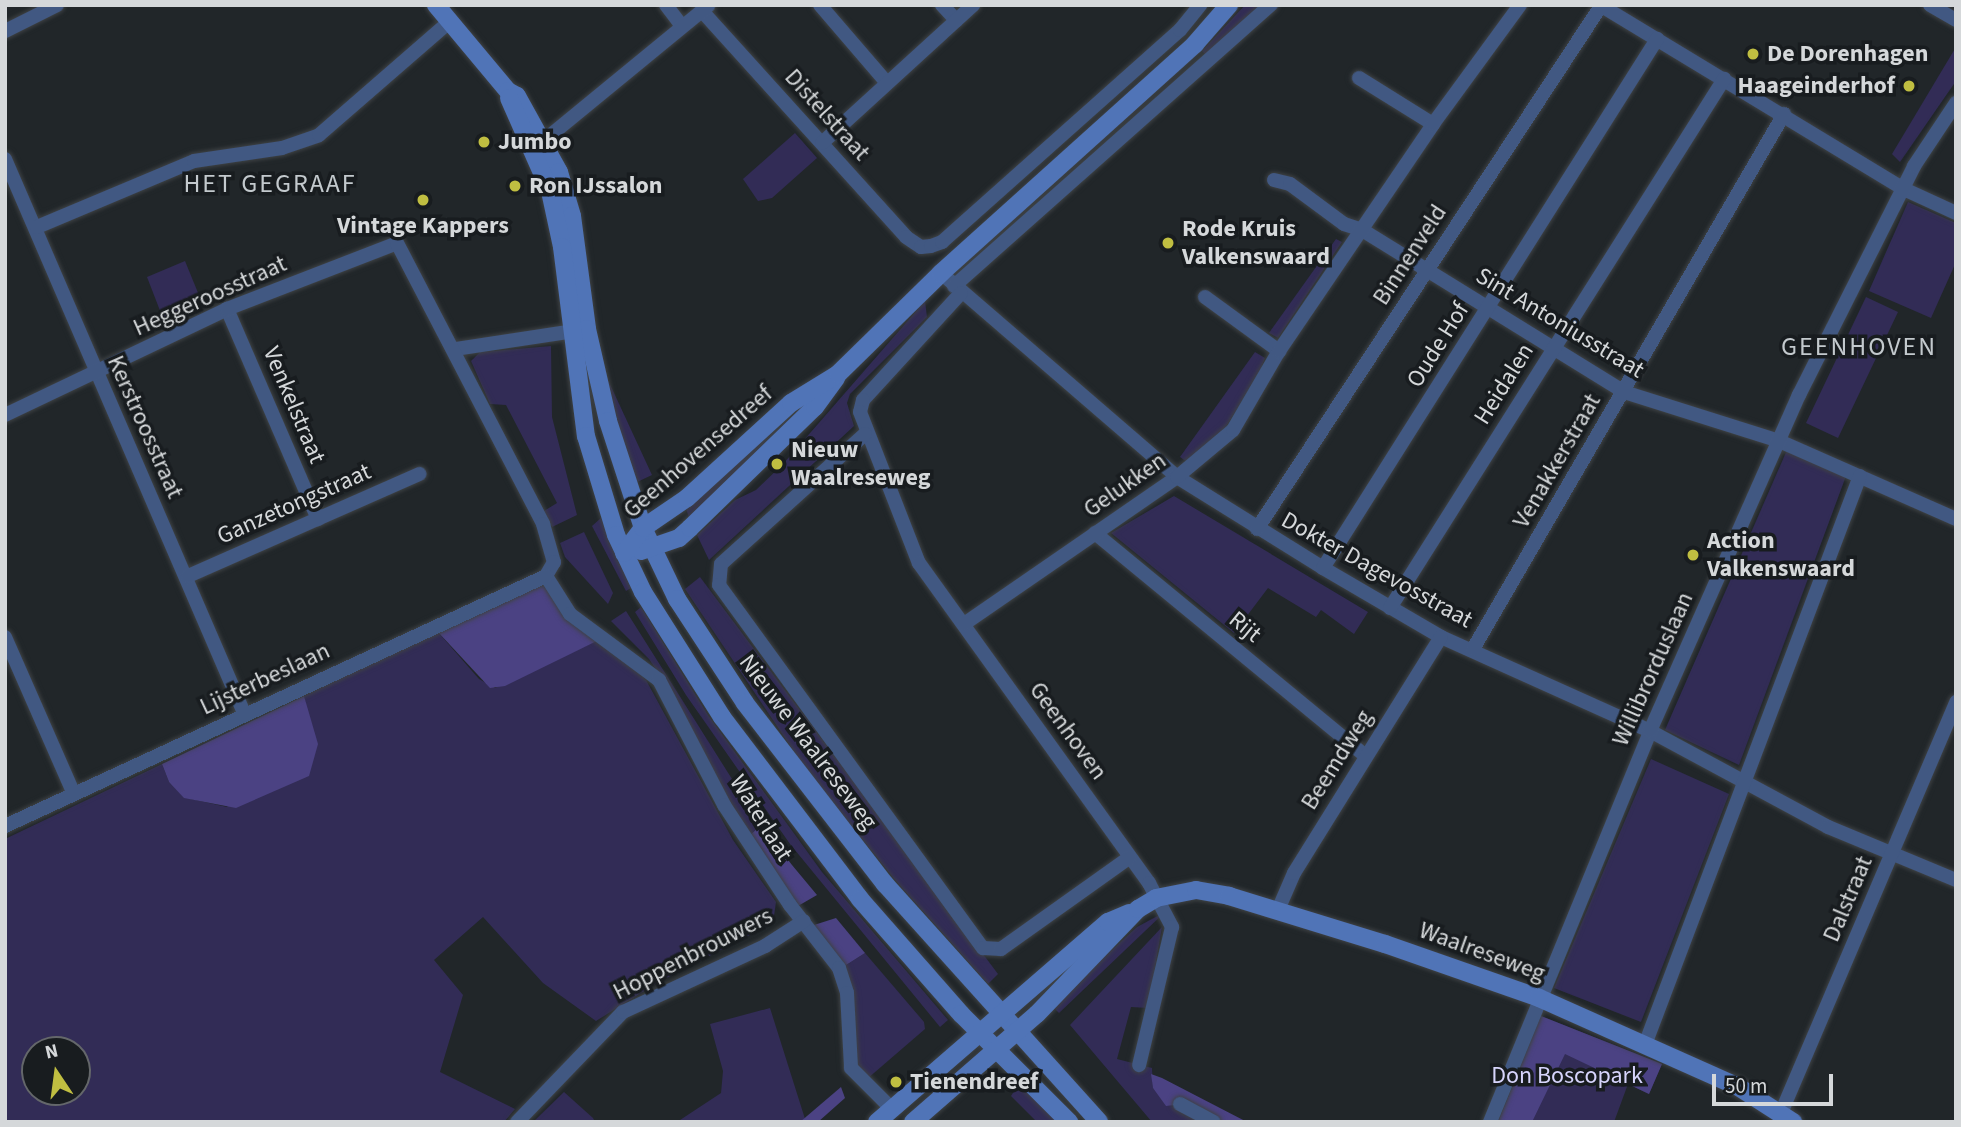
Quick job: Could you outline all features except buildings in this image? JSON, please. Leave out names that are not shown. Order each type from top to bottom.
[{"type":"street","points":[[5,30],[57,5]]},
{"type":"street","name":"Nieuwe Waalreseweg","points":[[436,5],[508,91],[542,140],[543,170],[559,227],[578,330],[586,436],[624,553],[643,592],[722,717],[860,899],[979,1033],[1069,1122]]},
{"type":"street","points":[[666,5],[682,26]]},
{"type":"street","points":[[820,5],[887,83]]},
{"type":"street","points":[[942,5],[956,20]]},
{"type":"street","points":[[822,143],[973,5]]},
{"type":"street","name":"Distelstraat","points":[[706,8],[866,193],[921,247],[942,242],[1180,30],[1200,5]]},
{"type":"street","name":"Geenhovensedreef","points":[[624,553],[643,528],[687,498],[791,403],[838,374],[941,273],[1195,44],[1229,5]]},
{"type":"street","points":[[865,434],[860,412],[863,400],[958,290],[1271,5]]},
{"type":"street","name":"Gelukken","points":[[964,624],[1177,477],[1233,430],[1279,351],[1433,124],[1520,5]]},
{"type":"street","points":[[1930,5],[1956,20]]},
{"type":"street","points":[[1600,6],[1784,114],[1906,190],[1956,213]]},
{"type":"street","name":"Binnenveld","points":[[1257,529],[1600,6]]},
{"type":"street","points":[[542,140],[706,8]]},
{"type":"street","points":[[37,227],[194,161],[282,148],[319,135],[450,21]]},
{"type":"street","name":"Oude Hof","points":[[1323,568],[1657,39]]},
{"type":"street","points":[[1359,78],[1433,124]]},
{"type":"street","name":"Heidalen","points":[[1390,608],[1724,79]]},
{"type":"street","name":"Willibrorduslaan","points":[[1490,1122],[1538,998],[1650,731],[1779,441],[1906,190],[1914,166],[1956,103]]},
{"type":"street","name":"Venakkerstraat","points":[[1473,649],[1784,114]]},
{"type":"street","name":"Kerstroosstraat","points":[[5,159],[37,227],[95,374],[188,576],[244,713]]},
{"type":"street","name":"Sint Antoniusstraat","points":[[1274,180],[1290,184],[1344,225],[1362,230],[1624,392],[1779,441],[1956,519]]},
{"type":"street","name":"Heggeroosstraat","points":[[5,415],[227,309],[397,243],[455,349]]},
{"type":"street","name":"Dokter Dagevosstraat","points":[[941,273],[1177,477],[1257,529],[1441,637],[1473,649],[1650,731],[1828,827],[1956,880]]},
{"type":"street","points":[[1205,297],[1279,351]]},
{"type":"street","name":"Venkelstraat","points":[[227,309],[318,519]]},
{"type":"street","points":[[546,576],[554,562],[550,542],[455,349],[578,330]]},
{"type":"street","name":"Nieuwe Waalreseweg","points":[[578,330],[643,528],[693,626],[745,703],[885,884],[1099,1122]]},
{"type":"street","name":"Geenhovensedreef","points":[[624,553],[653,550],[679,538],[822,400],[838,374]]},
{"type":"street","name":"Nieuwe Waalreseweg","points":[[865,434],[721,564],[719,584],[983,947],[1001,949],[1130,857]]},
{"type":"street","name":"Geenhoven","points":[[865,434],[919,563],[1130,857],[1172,927],[1139,1065]]},
{"type":"street","name":"Ganzetongstraat","points":[[188,576],[419,474]]},
{"type":"street","points":[[1646,1042],[1748,782],[1860,476]]},
{"type":"street","name":"Rijt","points":[[1095,533],[1366,755]]},
{"type":"street","name":"Lijsterbeslaan","points":[[5,826],[244,713],[546,576]]},
{"type":"street","name":"Waterlaat","points":[[546,576],[570,614],[659,680],[724,805],[839,968],[846,993],[851,1068],[892,1109]]},
{"type":"street","points":[[5,637],[74,794]]},
{"type":"street","name":"Beemdweg","points":[[1278,910],[1294,873],[1441,637]]},
{"type":"street","name":"Dalstraat","points":[[1787,1118],[1956,702]]},
{"type":"street","name":"Waalreseweg","points":[[1001,1015],[1108,922],[1156,898],[1196,890],[1278,910],[1538,998],[1646,1042],[1737,1086],[1787,1118]]},
{"type":"street","name":"Waalreseweg","points":[[1016,1032],[1138,909]]},
{"type":"street","name":"Hoppenbrouwers","points":[[517,1122],[623,1012],[765,946],[804,921]]},
{"type":"street","points":[[877,1122],[1001,1015]]},
{"type":"street","points":[[913,1122],[1016,1032]]},
{"type":"street","points":[[1180,1104],[1214,1122]]},
{"type":"green space","points":[[1245,5],[1262,5],[1206,55],[1202,51]]},
{"type":"green space","points":[[1956,47],[1956,81],[1900,162],[1892,154]]},
{"type":"green space","points":[[795,133],[817,158],[772,198],[758,201],[743,179]]},
{"type":"green space","points":[[1908,202],[1956,223],[1956,262],[1931,318],[1869,291]]},
{"type":"green space","points":[[1336,239],[1342,242],[1278,338],[1269,333]]},
{"type":"green space","points":[[185,261],[203,305],[164,321],[147,277]]},
{"type":"green space","points":[[1866,297],[1898,312],[1838,438],[1806,423]]},
{"type":"green space","points":[[925,301],[927,317],[850,394],[847,403],[854,426],[709,560],[697,535],[735,500],[756,490],[784,463]]},
{"type":"green space","points":[[595,326],[608,380],[652,475],[635,483],[625,459]]},
{"type":"green space","points":[[551,346],[552,417],[577,515],[552,527],[544,511],[557,503],[506,405],[490,404],[471,361],[480,352]]},
{"type":"green space","points":[[1255,352],[1265,358],[1259,374],[1219,438],[1187,462],[1180,457]]},
{"type":"green space","points":[[819,392],[690,520],[686,509]]},
{"type":"green space","points":[[1787,450],[1846,476],[1739,765],[1665,730]]},
{"type":"green space","points":[[1174,496],[1368,612],[1354,634],[1321,610],[1316,617],[1268,588],[1234,633],[1111,533]]},
{"type":"green space","points":[[601,518],[631,588],[626,591],[592,526]]},
{"type":"green space","points":[[584,532],[613,593],[608,604],[565,557],[560,543]]},
{"type":"green space","points":[[700,577],[998,974],[988,984],[895,880],[805,768],[685,589]]},
{"type":"green space","points":[[641,607],[708,715],[822,872],[948,1020],[940,1027],[790,844],[686,695],[635,612]]},
{"type":"green space","points":[[626,611],[761,825],[748,837],[667,686],[649,659],[611,621]]},
{"type":"green space","points":[[437,631],[479,679],[495,688],[605,637],[646,680],[733,840],[776,902],[773,923],[657,983],[596,1021],[543,983],[483,917],[434,960],[463,995],[440,1072],[515,1109],[504,1122],[5,1122],[5,839],[162,764],[169,782],[191,799],[227,807],[308,715],[304,696]]},
{"type":"green space","points":[[1651,759],[1729,794],[1641,1022],[1554,988]]},
{"type":"green space","points":[[1165,912],[1059,1013],[1051,1005],[1137,927]]},
{"type":"green space","points":[[1162,927],[1148,1008],[1131,1007],[1117,1059],[1152,1068],[1153,1088],[1223,1122],[1152,1122],[1070,1025]]},
{"type":"green space","points":[[865,953],[924,1022],[925,1029],[867,1079],[855,1065],[843,967]]},
{"type":"green space","points":[[770,1008],[806,1122],[677,1122],[721,1093],[723,1071],[710,1024]]},
{"type":"green space","name":"Don Boscopark","points":[[1541,1016],[1662,1064],[1649,1094],[1628,1084],[1614,1122],[1498,1122]]},
{"type":"green space","points":[[1020,1082],[1060,1122],[1037,1122],[1011,1096]]},
{"type":"green space","points":[[564,1092],[595,1122],[533,1122]]},
{"type":"shaded area","points":[[541,580],[605,637],[505,686],[490,688],[437,631]]},
{"type":"shaded area","points":[[304,696],[318,744],[309,776],[236,808],[184,798],[169,782],[162,764]]},
{"type":"shaded area","points":[[761,825],[817,895],[798,906],[748,837]]},
{"type":"shaded area","points":[[836,918],[865,953],[843,967],[814,925]]},
{"type":"shaded area","name":"Don Boscopark","points":[[1541,1016],[1662,1064],[1649,1094],[1565,1054],[1532,1122],[1498,1122]]},
{"type":"shaded area","points":[[1151,1074],[1247,1122],[1223,1122],[1190,1103],[1166,1106],[1153,1088]]},
{"type":"shaded area","points":[[841,1087],[845,1098],[818,1122],[800,1122]]},
{"type":"place","name":"De Dorenhagen","points":[[1753,54]]},
{"type":"place","name":"Haageinderhof","points":[[1909,86]]},
{"type":"place","name":"Jumbo","points":[[484,142]]},
{"type":"place","name":"Ron IJssalon","points":[[515,186]]},
{"type":"place","name":"Vintage Kappers","points":[[423,200]]},
{"type":"place","name":"Rode Kruis Valkenswaard","points":[[1168,243]]},
{"type":"place","name":"Nieuw Waalreseweg","points":[[777,464]]},
{"type":"place","name":"Action Valkenswaard","points":[[1693,555]]},
{"type":"place","name":"Tienendreef","points":[[896,1082]]},
{"type":"district","name":"HET GEGRAAF","points":[[270,184]]},
{"type":"district","name":"GEENHOVEN","points":[[1859,347]]}]
